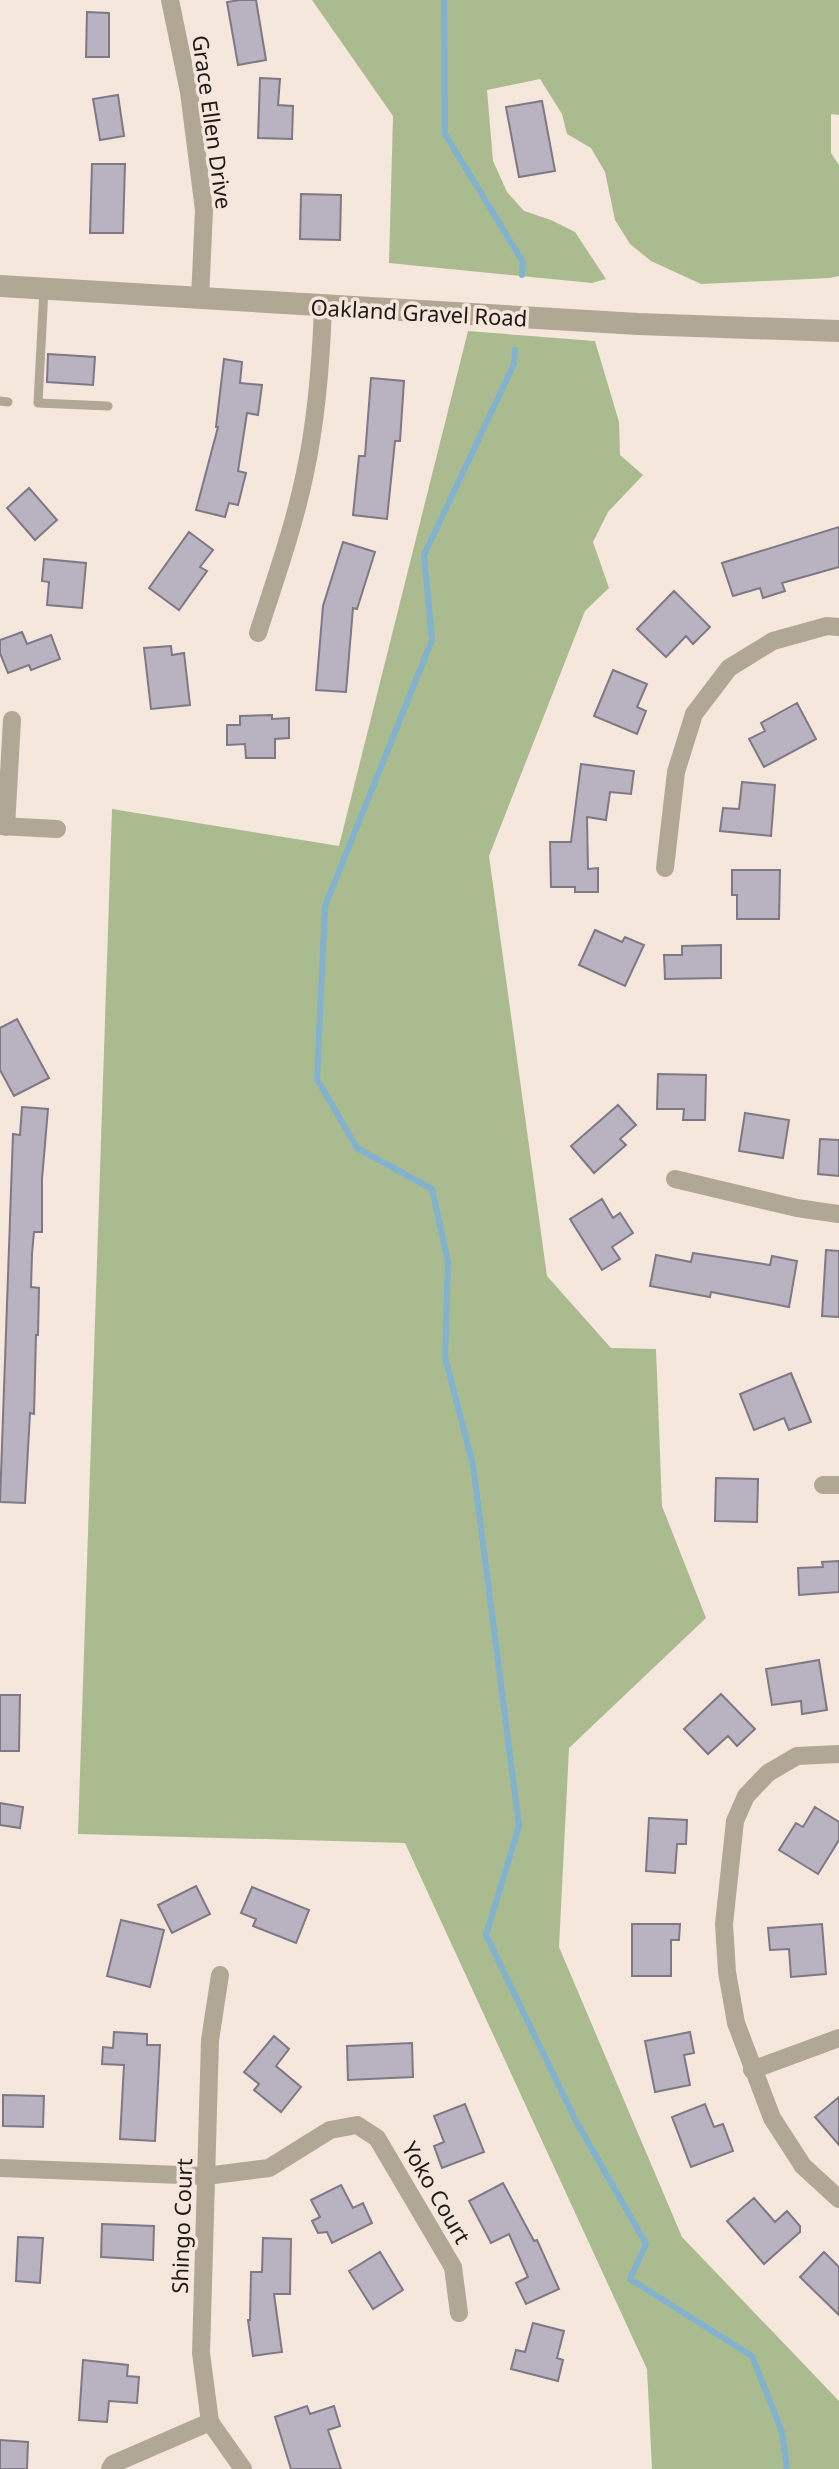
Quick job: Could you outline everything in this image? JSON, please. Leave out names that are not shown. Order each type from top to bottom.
[{"type":"street","name":"Grace Ellen Drive","points":[[170,0],[189,92],[204,210],[200,299]]},
{"type":"street","name":"Oakland Gravel Road","points":[[0,286],[638,324],[839,331]]},
{"type":"street","points":[[258,633],[305,472],[321,367],[323,307]]},
{"type":"street","points":[[665,868],[676,772],[694,714],[729,668],[773,641],[827,626],[839,627]]},
{"type":"street","points":[[12,720],[3,827],[57,829]]},
{"type":"street","points":[[675,1179],[797,1208],[839,1214]]},
{"type":"street","points":[[839,1754],[797,1756],[768,1773],[746,1796],[735,1821],[724,1924],[727,1972],[736,2023],[772,2118],[803,2166],[839,2199]]},
{"type":"street","name":"Shingo Court","points":[[220,1975],[210,2040],[201,2353],[210,2422],[243,2469]]},
{"type":"street","points":[[752,2070],[839,2038]]},
{"type":"street","name":"Yoko Court","points":[[0,2168],[206,2176],[269,2168],[330,2130],[357,2125],[377,2138],[453,2267],[459,2313]]},
{"type":"street","points":[[110,2469],[113,2464],[210,2422]]},
{"type":"lane","points":[[44,289],[38,403],[108,406]]},
{"type":"green space","points":[[312,0],[839,0],[839,115],[831,114],[831,153],[839,165],[839,276],[701,284],[651,261],[630,244],[615,220],[605,172],[591,148],[567,134],[562,114],[540,79],[487,90],[493,161],[507,192],[524,211],[575,232],[606,279],[592,283],[389,263],[393,116]]},
{"type":"green space","points":[[468,331],[595,341],[619,422],[620,455],[643,475],[608,512],[593,542],[609,588],[585,611],[489,856],[547,1276],[611,1348],[656,1349],[662,1506],[706,1618],[569,1748],[559,1947],[682,2237],[839,2401],[839,2469],[652,2469],[647,2369],[405,1843],[78,1834],[112,809],[339,846]]},
{"type":"building","points":[[256,0],[266,60],[238,65],[227,2]]},
{"type":"building","points":[[87,12],[109,13],[109,57],[86,57]]},
{"type":"building","points":[[260,78],[280,79],[278,105],[293,106],[292,139],[258,138]]},
{"type":"building","points":[[118,95],[124,136],[100,140],[93,99]]},
{"type":"building","points":[[542,101],[555,171],[519,177],[506,107]]},
{"type":"building","points":[[92,164],[125,164],[123,233],[90,233]]},
{"type":"building","points":[[301,194],[341,195],[340,240],[300,239]]},
{"type":"building","points":[[48,354],[95,357],[93,385],[47,382]]},
{"type":"building","points":[[224,359],[242,362],[240,383],[262,385],[258,415],[247,413],[238,471],[246,473],[238,505],[229,503],[225,517],[196,510],[218,427]]},
{"type":"building","points":[[371,378],[404,381],[400,441],[395,441],[387,519],[353,515],[359,456],[365,456]]},
{"type":"building","points":[[29,488],[57,520],[35,540],[7,508]]},
{"type":"building","points":[[839,527],[839,567],[782,583],[785,591],[763,598],[760,588],[733,596],[722,563]]},
{"type":"building","points":[[189,532],[213,550],[200,567],[207,571],[179,610],[149,588]]},
{"type":"building","points":[[343,542],[375,552],[357,609],[353,608],[346,692],[316,690],[323,606]]},
{"type":"building","points":[[44,559],[86,563],[82,608],[47,605],[49,582],[42,581]]},
{"type":"building","points":[[674,591],[710,627],[693,644],[686,636],[666,657],[637,629]]},
{"type":"building","points":[[22,632],[27,644],[51,635],[60,659],[31,670],[29,665],[8,673],[0,653],[0,640]]},
{"type":"building","points":[[171,646],[172,655],[184,653],[190,705],[151,709],[144,648]]},
{"type":"building","points":[[613,670],[647,684],[637,707],[646,711],[637,734],[594,716]]},
{"type":"building","points":[[797,703],[816,739],[764,767],[749,739],[765,731],[761,723]]},
{"type":"building","points":[[272,715],[272,719],[289,718],[289,738],[275,739],[275,758],[246,758],[245,744],[227,745],[227,725],[240,725],[240,716]]},
{"type":"building","points":[[581,764],[634,771],[631,794],[610,792],[606,820],[587,817],[588,869],[598,868],[598,892],[575,892],[575,887],[551,887],[550,842],[571,842]]},
{"type":"building","points":[[742,782],[775,785],[771,836],[720,831],[723,808],[739,809]]},
{"type":"building","points":[[732,870],[780,870],[779,919],[737,919],[737,895],[732,895]]},
{"type":"building","points":[[595,930],[622,942],[625,937],[644,945],[625,986],[579,965]]},
{"type":"building","points":[[721,945],[721,978],[665,979],[664,955],[682,955],[682,946]]},
{"type":"building","points":[[17,1019],[49,1078],[14,1096],[0,1070],[0,1028]]},
{"type":"building","points":[[658,1074],[706,1075],[705,1120],[683,1120],[684,1109],[657,1109]]},
{"type":"building","points":[[618,1105],[636,1125],[620,1139],[626,1145],[594,1173],[571,1146]]},
{"type":"building","points":[[22,1107],[48,1109],[42,1179],[42,1232],[34,1232],[32,1254],[31,1287],[39,1288],[38,1335],[25,1503],[0,1502],[13,1134],[20,1135]]},
{"type":"building","points":[[745,1113],[789,1120],[783,1158],[739,1151]]},
{"type":"building","points":[[820,1139],[839,1140],[839,1176],[818,1174]]},
{"type":"building","points":[[602,1199],[613,1218],[620,1213],[633,1233],[612,1247],[620,1259],[602,1270],[570,1219]]},
{"type":"building","points":[[826,1250],[839,1251],[839,1317],[822,1316]]},
{"type":"building","points":[[693,1253],[770,1265],[772,1256],[797,1261],[789,1307],[711,1292],[710,1297],[650,1286],[656,1255],[691,1262]]},
{"type":"building","points":[[791,1373],[811,1422],[789,1430],[784,1418],[754,1430],[740,1394]]},
{"type":"building","points":[[716,1478],[758,1479],[757,1522],[715,1521]]},
{"type":"building","points":[[839,1561],[839,1592],[799,1595],[798,1568],[823,1567],[822,1562]]},
{"type":"building","points":[[819,1660],[827,1710],[802,1714],[801,1701],[772,1705],[766,1669]]},
{"type":"building","points":[[721,1694],[755,1729],[737,1746],[728,1736],[708,1754],[684,1729]]},
{"type":"building","points":[[0,1695],[20,1695],[19,1751],[0,1751]]},
{"type":"building","points":[[0,1803],[23,1807],[20,1828],[0,1825]]},
{"type":"building","points":[[815,1807],[839,1822],[839,1840],[818,1874],[779,1850],[796,1823],[803,1827]]},
{"type":"building","points":[[649,1818],[687,1820],[686,1844],[677,1844],[675,1873],[646,1871]]},
{"type":"building","points":[[196,1886],[210,1914],[172,1933],[158,1905]]},
{"type":"building","points":[[252,1887],[309,1910],[296,1943],[253,1926],[256,1919],[241,1913]]},
{"type":"building","points":[[121,1920],[164,1930],[150,1987],[107,1976]]},
{"type":"building","points":[[632,1924],[680,1924],[679,1940],[671,1940],[671,1976],[632,1976]]},
{"type":"building","points":[[822,1924],[826,1974],[791,1977],[789,1949],[770,1950],[768,1928]]},
{"type":"building","points":[[114,2032],[147,2034],[147,2045],[160,2045],[155,2141],[120,2139],[124,2065],[102,2064],[103,2047],[113,2048]]},
{"type":"building","points":[[690,2032],[694,2053],[684,2055],[690,2085],[655,2092],[645,2041]]},
{"type":"building","points":[[274,2036],[289,2049],[276,2066],[301,2087],[281,2112],[254,2090],[259,2084],[244,2072]]},
{"type":"building","points":[[412,2043],[413,2077],[348,2080],[347,2046]]},
{"type":"building","points":[[3,2095],[44,2096],[43,2127],[3,2126]]},
{"type":"building","points":[[839,2097],[839,2145],[815,2117]]},
{"type":"building","points":[[465,2104],[484,2152],[442,2168],[434,2146],[444,2142],[434,2116]]},
{"type":"building","points":[[705,2104],[714,2127],[723,2124],[733,2151],[691,2167],[672,2117]]},
{"type":"building","points":[[503,2183],[534,2241],[537,2240],[559,2289],[526,2304],[516,2283],[528,2277],[509,2234],[491,2243],[469,2201]]},
{"type":"building","points":[[341,2185],[353,2208],[363,2203],[372,2223],[332,2243],[327,2232],[318,2233],[312,2221],[320,2217],[311,2200]]},
{"type":"building","points":[[754,2198],[775,2222],[787,2211],[800,2226],[800,2232],[764,2264],[727,2221]]},
{"type":"building","points":[[102,2224],[154,2226],[153,2260],[101,2257]]},
{"type":"building","points":[[18,2237],[43,2238],[40,2283],[16,2281]]},
{"type":"building","points":[[263,2238],[291,2239],[290,2294],[274,2294],[282,2352],[253,2356],[248,2320],[251,2272],[262,2272]]},
{"type":"building","points":[[380,2252],[403,2290],[373,2309],[349,2271]]},
{"type":"building","points":[[824,2252],[839,2267],[839,2315],[800,2277]]},
{"type":"building","points":[[533,2323],[564,2331],[557,2358],[563,2360],[558,2381],[511,2369],[516,2350],[525,2352]]},
{"type":"building","points":[[83,2360],[128,2365],[127,2376],[139,2377],[137,2403],[109,2401],[107,2422],[79,2420]]},
{"type":"building","points":[[307,2406],[310,2414],[334,2406],[340,2426],[328,2430],[341,2469],[291,2469],[275,2417]]},
{"type":"building","points":[[0,2440],[28,2442],[27,2469],[0,2469]]},
{"type":"waterway","points":[[444,0],[445,134],[523,262],[522,275]]},
{"type":"waterway","points":[[515,350],[514,364],[424,555],[432,640],[325,906],[317,1079],[357,1148],[432,1189],[448,1262],[445,1357],[473,1465],[519,1826],[486,1935],[576,2121],[646,2244],[630,2279],[752,2356],[782,2432],[787,2469]]}]
